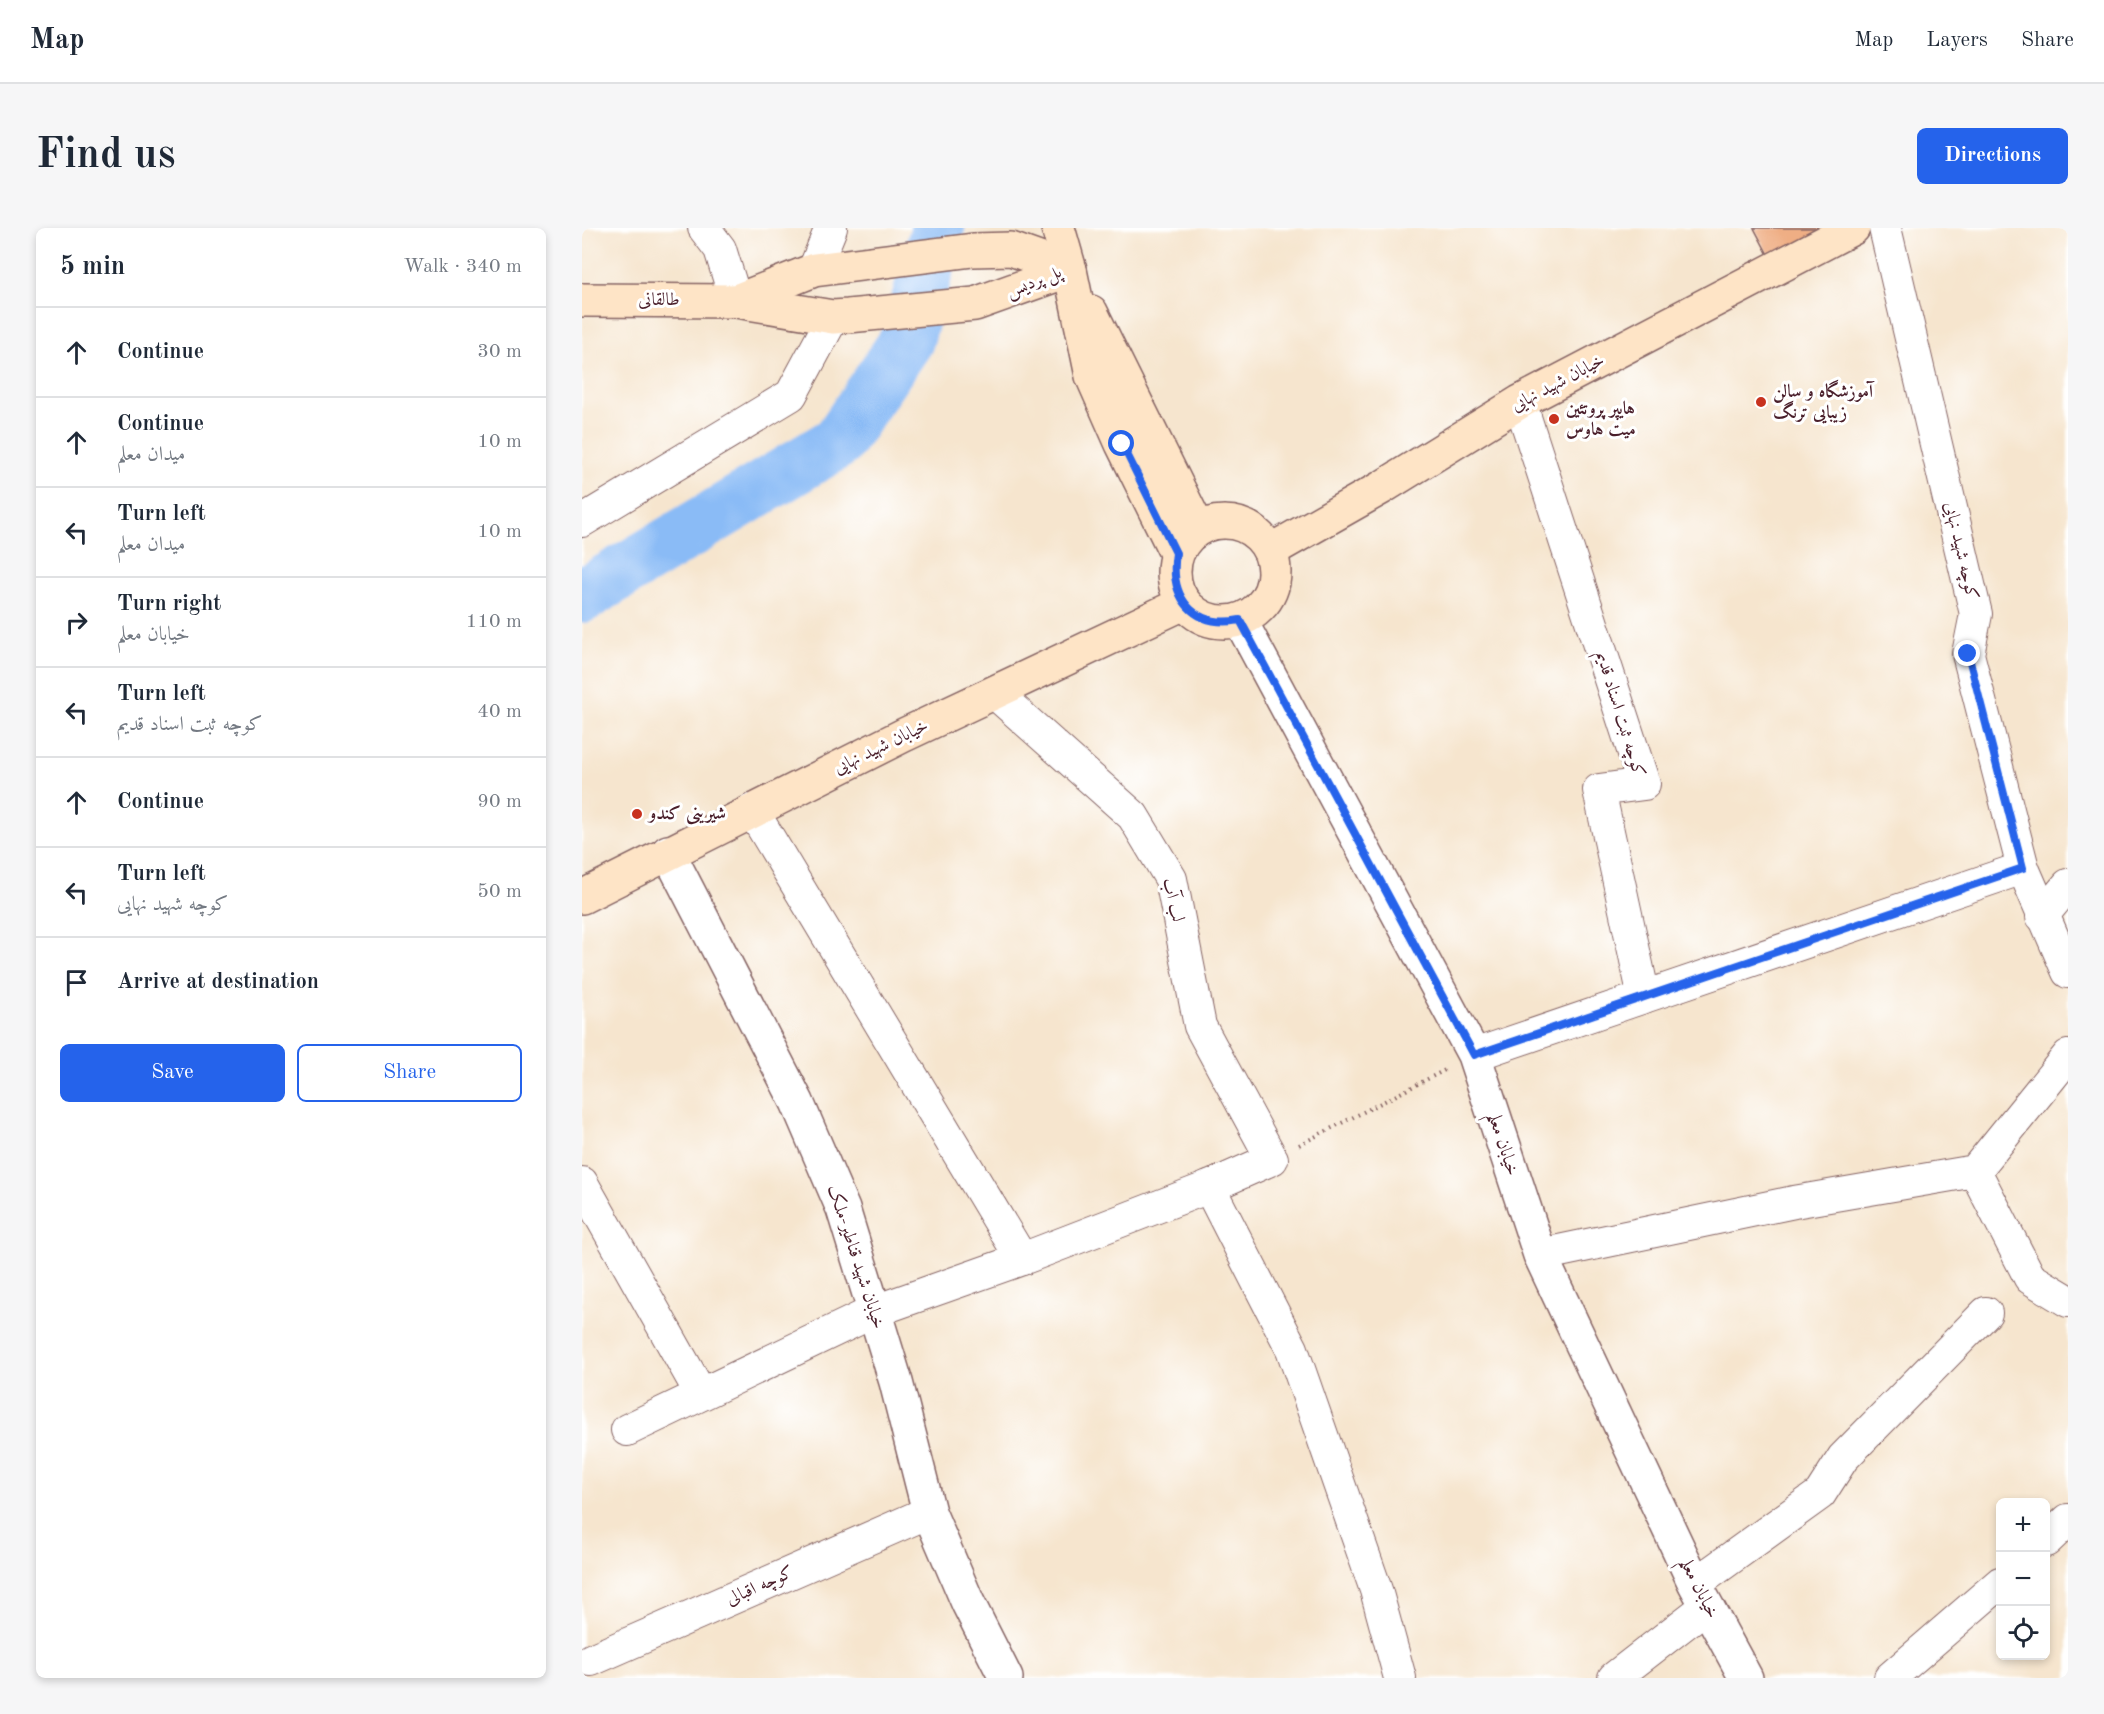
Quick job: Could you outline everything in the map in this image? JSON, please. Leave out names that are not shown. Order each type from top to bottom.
[{"type":"main road","points":[[1058,228],[1070,270],[1092,376],[1122,444],[1176,553]]},
{"type":"main road","name":"خیابان شهید نهایی","points":[[1270,551],[1381,488],[1520,402],[1853,228]]},
{"type":"main road","name":"پل پردیس","points":[[736,301],[826,268],[974,250],[1011,249],[1070,270]]},
{"type":"main road","name":"پل پردیس","points":[[736,301],[840,316],[975,304],[1070,270]]},
{"type":"main road","points":[[1070,270],[1198,528]]},
{"type":"main road","name":"طالقانی","points":[[582,300],[736,301]]},
{"type":"main road","points":[[1219,521],[1240,523],[1258,534],[1270,551],[1275,572],[1272,588],[1265,601],[1254,612],[1240,620],[1215,622],[1203,618],[1184,603],[1175,588],[1173,570],[1176,553],[1185,538],[1198,528],[1219,521]]},
{"type":"main road","name":"خیابان شهید نهایی","points":[[582,897],[752,810],[1184,603]]},
{"type":"street","points":[[704,228],[720,249],[736,301]]},
{"type":"street","points":[[826,268],[831,228]]},
{"type":"street","name":"کوچه شهید نهایی","points":[[1885,228],[1976,614],[1968,654],[2023,868],[2068,972]]},
{"type":"street","points":[[582,521],[791,395],[840,316]]},
{"type":"street","name":"کوچه ثبت اسناد قدیم","points":[[1520,402],[1644,784],[1599,790],[1644,997]]},
{"type":"street","name":"خیابان معلم","points":[[1240,620],[1474,1055],[1540,1255],[1701,1595],[1746,1678]]},
{"type":"street","name":"لب آب","points":[[995,693],[1133,816],[1171,879],[1200,1026],[1272,1159]]},
{"type":"street","points":[[752,810],[1022,1259]]},
{"type":"street","name":"خیابان شهید قناطیر-ملک","points":[[668,852],[797,1102],[843,1209],[875,1311],[929,1512],[968,1603],[1006,1678]]},
{"type":"street","points":[[1474,1055],[2023,868]]},
{"type":"street","points":[[2042,916],[2068,885]]},
{"type":"street","points":[[1540,1255],[1794,1202],[1975,1171],[2068,1056]]},
{"type":"street","points":[[627,1430],[875,1311],[1022,1259],[1209,1187],[1272,1159]]},
{"type":"street","points":[[1975,1171],[2030,1278],[2068,1301]]},
{"type":"street","points":[[582,1183],[701,1394]]},
{"type":"street","points":[[1209,1187],[1292,1349],[1376,1590],[1400,1678]]},
{"type":"street","points":[[1614,1678],[1701,1595],[1820,1494],[1843,1458],[1986,1313]]},
{"type":"street","name":"کوچه اقبالی","points":[[591,1660],[929,1512]]},
{"type":"street","points":[[2050,1537],[2068,1520]]},
{"type":"street","points":[[1890,1678],[1996,1587]]},
{"type":"path","points":[[1272,1159],[1474,1055]]},
{"type":"building","points":[[1754,228],[1834,228],[1773,264]]},
{"type":"waterway","points":[[582,596],[838,442],[907,340],[938,228]]},
{"type":"place","name":"آموزشگاه و سالن زیبایی ترنگ","points":[[1761,402]]},
{"type":"place","name":"هایپر پروتئین میت هاوس","points":[[1554,419]]},
{"type":"place","name":"شیرینی کندو","points":[[637,814]]},
{"type":"route","points":[[1122,444],[1176,553],[1173,570],[1175,588],[1192,612],[1203,618],[1215,622],[1240,620],[1474,1055],[2023,868],[1968,654]]}]
